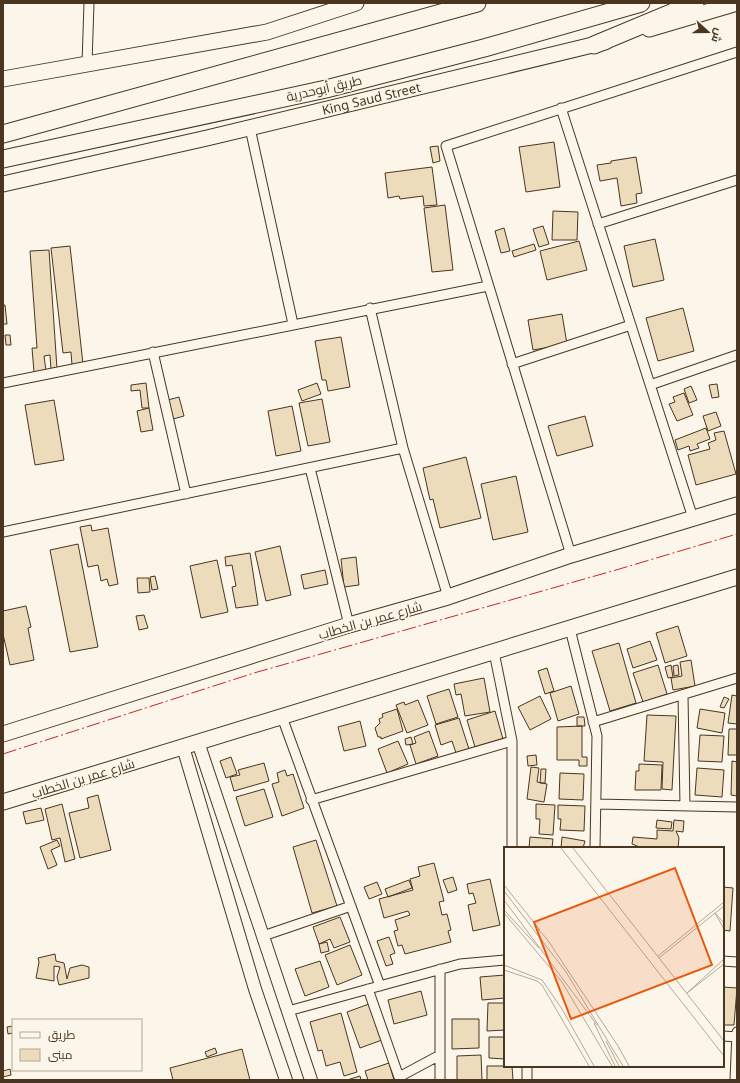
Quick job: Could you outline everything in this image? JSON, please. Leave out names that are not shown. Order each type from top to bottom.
[{"type":"highway","points":[[447,10],[466,3]]},
{"type":"highway","points":[[3,134],[447,10],[477,3]]},
{"type":"highway","name":"طريق أبوحدرية","points":[[3,159],[326,89],[491,46],[641,3]]},
{"type":"highway","points":[[594,45],[695,3]]},
{"type":"main road","points":[[3,79],[267,32],[356,3]]},
{"type":"main road","name":"King Saud Street","points":[[3,184],[250,128],[594,45],[737,3]]},
{"type":"main road","name":"شارع عمر بن الخطاب","points":[[3,734],[349,625],[448,597],[570,555],[737,505]]},
{"type":"main road","name":"شارع عمر بن الخطاب","points":[[3,802],[737,577]]},
{"type":"street","points":[[87,64],[89,3]]},
{"type":"street","points":[[570,555],[446,146],[737,52]]},
{"type":"street","points":[[561,108],[693,518]]},
{"type":"street","points":[[250,128],[293,324]]},
{"type":"street","points":[[598,224],[737,180]]},
{"type":"street","points":[[3,383],[370,308],[488,286]]},
{"type":"street","points":[[370,308],[403,448],[448,597]]},
{"type":"street","points":[[512,364],[631,325]]},
{"type":"street","points":[[153,352],[186,494]]},
{"type":"street","points":[[650,385],[737,355]]},
{"type":"street","points":[[3,532],[403,448]]},
{"type":"street","points":[[310,468],[349,625]]},
{"type":"street","points":[[570,629],[597,736],[595,847]]},
{"type":"street","points":[[494,652],[512,741],[512,847]]},
{"type":"street","points":[[594,722],[737,678]]},
{"type":"street","points":[[683,695],[685,806]]},
{"type":"street","points":[[282,717],[380,986]]},
{"type":"street","points":[[311,800],[512,741]]},
{"type":"street","points":[[198,742],[311,1080]]},
{"type":"street","points":[[183,747],[255,989],[286,1080]]},
{"type":"street","points":[[596,804],[737,807]]},
{"type":"street","points":[[263,936],[351,906]]},
{"type":"street","points":[[288,1011],[460,964],[504,960]]},
{"type":"street","points":[[724,962],[737,962]]},
{"type":"street","points":[[440,969],[440,1080]]},
{"type":"street","points":[[368,989],[399,1079],[440,1055]]},
{"type":"street","points":[[735,1080],[737,1032]]},
{"type":"street","points":[[724,1036],[736,1037]]},
{"type":"street","points":[[527,1067],[527,1080]]},
{"type":"building","points":[[554,142],[560,187],[526,192],[519,147]]},
{"type":"building","points":[[438,146],[440,161],[433,163],[430,147]]},
{"type":"building","points":[[636,157],[642,193],[636,194],[637,203],[621,206],[617,178],[600,181],[597,165]]},
{"type":"building","points":[[432,167],[437,205],[424,206],[423,196],[400,199],[399,196],[388,198],[385,173]]},
{"type":"building","points":[[445,205],[453,270],[432,272],[424,208]]},
{"type":"building","points":[[553,211],[578,212],[577,240],[552,240]]},
{"type":"building","points":[[543,226],[549,244],[539,247],[533,229]]},
{"type":"building","points":[[504,228],[510,251],[501,253],[495,231]]},
{"type":"building","points":[[655,239],[664,280],[633,287],[624,246]]},
{"type":"building","points":[[579,241],[587,270],[547,280],[540,251]]},
{"type":"building","points":[[534,244],[536,250],[514,257],[512,251]]},
{"type":"building","points":[[70,246],[83,364],[72,365],[71,352],[63,353],[51,248]]},
{"type":"building","points":[[49,250],[57,369],[51,370],[50,355],[44,356],[46,371],[34,372],[32,348],[37,348],[30,251]]},
{"type":"building","points":[[3,305],[5,305],[7,324],[3,324]]},
{"type":"building","points":[[683,308],[694,351],[658,361],[646,318]]},
{"type":"building","points":[[562,314],[567,344],[533,350],[528,320]]},
{"type":"building","points":[[5,335],[10,335],[11,345],[6,345]]},
{"type":"building","points":[[341,337],[350,387],[328,391],[326,380],[322,380],[315,341]]},
{"type":"building","points":[[146,383],[149,408],[142,408],[140,390],[131,391],[131,385]]},
{"type":"building","points":[[317,383],[321,394],[302,401],[298,390]]},
{"type":"building","points":[[717,384],[719,397],[712,398],[709,385]]},
{"type":"building","points":[[691,386],[697,400],[689,403],[684,389]]},
{"type":"building","points":[[684,393],[693,415],[677,421],[669,404],[675,402],[673,397]]},
{"type":"building","points":[[179,397],[184,416],[173,419],[168,400]]},
{"type":"building","points":[[322,399],[330,442],[308,446],[299,403]]},
{"type":"building","points":[[54,400],[64,460],[35,465],[25,405]]},
{"type":"building","points":[[292,406],[301,451],[276,456],[268,411]]},
{"type":"building","points":[[149,408],[153,430],[141,432],[137,411]]},
{"type":"building","points":[[716,412],[721,426],[708,431],[703,416]]},
{"type":"building","points":[[585,416],[593,446],[557,456],[548,426]]},
{"type":"building","points":[[706,428],[710,439],[697,444],[699,448],[690,451],[689,446],[678,450],[675,440]]},
{"type":"building","points":[[724,431],[736,474],[696,485],[688,455],[710,449],[708,443],[716,440],[714,433]]},
{"type":"building","points":[[466,457],[481,518],[440,528],[433,499],[430,500],[423,468]]},
{"type":"building","points":[[516,476],[528,532],[493,540],[481,484]]},
{"type":"building","points":[[91,525],[92,531],[108,528],[118,584],[109,586],[107,579],[101,581],[98,565],[88,567],[80,527]]},
{"type":"building","points":[[78,544],[98,647],[70,652],[50,550]]},
{"type":"building","points":[[280,546],[291,595],[266,601],[255,552]]},
{"type":"building","points":[[250,553],[258,605],[236,608],[232,587],[236,586],[232,565],[226,566],[225,557]]},
{"type":"building","points":[[356,557],[359,585],[344,587],[341,559]]},
{"type":"building","points":[[217,560],[228,612],[201,618],[190,566]]},
{"type":"building","points":[[325,570],[328,584],[304,589],[301,575]]},
{"type":"building","points":[[155,576],[158,589],[152,590],[150,577]]},
{"type":"building","points":[[137,578],[149,578],[150,592],[138,593]]},
{"type":"building","points":[[26,606],[31,627],[28,628],[34,660],[10,665],[3,634],[3,611]]},
{"type":"building","points":[[144,615],[148,628],[139,630],[136,616]]},
{"type":"building","points":[[678,626],[687,656],[665,663],[656,633]]},
{"type":"building","points":[[650,641],[657,660],[633,668],[627,649]]},
{"type":"building","points":[[619,643],[636,703],[610,711],[592,651]]},
{"type":"building","points":[[691,660],[695,686],[673,690],[671,678],[682,676],[680,662]]},
{"type":"building","points":[[658,665],[667,694],[643,702],[633,673]]},
{"type":"building","points":[[671,665],[673,677],[668,678],[665,667]]},
{"type":"building","points":[[678,665],[679,675],[674,676],[673,666]]},
{"type":"building","points":[[547,668],[554,691],[545,694],[538,671]]},
{"type":"building","points":[[484,678],[490,712],[465,716],[461,694],[456,695],[454,684]]},
{"type":"building","points":[[571,686],[579,714],[558,721],[550,693]]},
{"type":"building","points":[[449,689],[458,717],[436,724],[427,696]]},
{"type":"building","points":[[732,695],[737,696],[737,724],[728,723]]},
{"type":"building","points":[[540,696],[551,719],[530,730],[518,707]]},
{"type":"building","points":[[724,697],[729,699],[724,708],[720,707]]},
{"type":"building","points":[[418,700],[428,725],[407,733],[396,705],[404,702],[405,705]]},
{"type":"building","points":[[397,709],[403,731],[381,739],[381,737],[378,737],[375,728],[380,723],[379,719],[383,717],[382,714]]},
{"type":"building","points":[[700,709],[725,713],[722,733],[697,728]]},
{"type":"building","points":[[495,711],[503,739],[475,747],[467,720]]},
{"type":"building","points":[[647,715],[676,716],[672,790],[662,789],[663,762],[644,761]]},
{"type":"building","points":[[577,717],[584,717],[585,726],[577,726]]},
{"type":"building","points":[[459,718],[469,749],[456,753],[452,741],[441,745],[435,725]]},
{"type":"building","points":[[360,721],[366,746],[344,751],[338,727]]},
{"type":"building","points":[[582,726],[582,757],[587,757],[587,766],[579,766],[579,760],[557,760],[557,727]]},
{"type":"building","points":[[729,729],[737,729],[737,755],[728,755]]},
{"type":"building","points":[[429,731],[438,756],[416,764],[410,745],[416,743],[414,737]]},
{"type":"building","points":[[700,735],[724,736],[722,762],[698,761]]},
{"type":"building","points":[[411,737],[413,744],[406,745],[405,739]]},
{"type":"building","points":[[398,741],[408,764],[387,773],[378,749]]},
{"type":"building","points":[[536,755],[537,765],[528,766],[527,756]]},
{"type":"building","points":[[231,757],[237,774],[226,778],[220,761]]},
{"type":"building","points":[[732,761],[737,762],[737,796],[731,795]]},
{"type":"building","points":[[264,763],[269,781],[234,791],[230,777],[240,775],[238,770]]},
{"type":"building","points":[[639,764],[662,765],[661,790],[635,790],[636,771],[639,771]]},
{"type":"building","points":[[531,767],[539,768],[537,782],[547,784],[544,802],[527,799]]},
{"type":"building","points":[[697,768],[724,770],[722,797],[695,795]]},
{"type":"building","points":[[541,769],[546,769],[545,783],[540,783]]},
{"type":"building","points":[[285,770],[287,776],[293,774],[304,808],[282,816],[272,784],[279,782],[277,773]]},
{"type":"building","points":[[560,773],[584,774],[583,800],[559,799]]},
{"type":"building","points":[[264,789],[273,817],[245,826],[236,797]]},
{"type":"building","points":[[98,795],[111,850],[80,858],[69,813],[89,808],[87,798]]},
{"type":"building","points":[[62,804],[75,859],[65,862],[60,838],[52,840],[45,809]]},
{"type":"building","points":[[536,804],[555,805],[553,835],[539,834],[540,819],[536,819]]},
{"type":"building","points":[[558,805],[585,806],[584,831],[560,830],[561,819],[558,819]]},
{"type":"building","points":[[41,808],[44,820],[26,824],[23,812]]},
{"type":"building","points":[[657,820],[672,822],[671,829],[656,828]]},
{"type":"building","points":[[674,820],[684,821],[683,832],[676,831],[679,838],[678,847],[640,847],[632,844],[633,837],[657,839],[657,830],[673,831]]},
{"type":"building","points":[[530,837],[553,839],[552,847],[529,847]]},
{"type":"building","points":[[562,837],[585,841],[583,847],[561,847]]},
{"type":"building","points":[[57,840],[60,846],[51,850],[57,865],[48,869],[40,847]]},
{"type":"building","points":[[316,840],[337,906],[312,913],[293,847]]},
{"type":"building","points":[[434,863],[444,901],[439,902],[442,915],[447,914],[451,930],[448,931],[451,942],[405,954],[402,945],[398,946],[394,931],[398,930],[395,920],[410,915],[408,911],[384,918],[379,899],[413,890],[410,879],[420,876],[418,867]]},
{"type":"building","points":[[453,877],[457,890],[448,893],[443,880]]},
{"type":"building","points":[[490,879],[500,925],[473,931],[468,905],[476,903],[473,893],[469,894],[467,884]]},
{"type":"building","points":[[409,880],[412,888],[388,897],[385,889]]},
{"type":"building","points":[[377,882],[382,894],[369,899],[364,887]]},
{"type":"building","points":[[724,887],[733,888],[730,931],[724,930]]},
{"type":"building","points":[[340,917],[350,942],[334,948],[330,939],[319,944],[313,927]]},
{"type":"building","points":[[389,937],[395,953],[390,955],[393,964],[386,966],[377,941]]},
{"type":"building","points":[[327,942],[329,951],[321,953],[319,944]]},
{"type":"building","points":[[350,945],[362,975],[337,985],[325,955]]},
{"type":"building","points":[[55,954],[56,961],[64,963],[67,979],[70,968],[82,965],[89,967],[89,978],[59,985],[57,977],[60,967],[54,966],[54,981],[36,978],[39,962],[38,958]]},
{"type":"building","points":[[320,961],[329,987],[305,996],[295,969]]},
{"type":"building","points":[[504,975],[504,998],[482,1000],[480,977]]},
{"type":"building","points":[[724,987],[737,988],[734,1025],[724,1025]]},
{"type":"building","points":[[421,991],[427,1015],[394,1024],[388,1000]]},
{"type":"building","points":[[488,1003],[504,1003],[504,1030],[487,1031]]},
{"type":"building","points":[[369,1004],[382,1040],[360,1048],[347,1012]]},
{"type":"building","points":[[341,1013],[357,1072],[344,1076],[340,1062],[326,1066],[322,1050],[318,1051],[310,1022]]},
{"type":"building","points":[[452,1019],[479,1019],[479,1048],[452,1049]]},
{"type":"building","points":[[12,1026],[12,1033],[8,1034],[7,1027]]},
{"type":"building","points":[[489,1037],[504,1037],[504,1059],[489,1058]]},
{"type":"building","points":[[215,1048],[217,1053],[207,1057],[205,1052]]},
{"type":"building","points":[[242,1049],[250,1080],[173,1080],[170,1068]]},
{"type":"building","points":[[481,1055],[482,1080],[457,1080],[457,1056]]},
{"type":"building","points":[[389,1063],[394,1080],[368,1080],[365,1071]]},
{"type":"building","points":[[487,1066],[512,1067],[513,1080],[487,1080]]},
{"type":"building","points":[[10,1069],[11,1075],[3,1077],[3,1071]]},
{"type":"building","points":[[360,1076],[361,1080],[347,1080]]},
{"type":"power","points":[[3,754],[254,673],[737,534]]}]
